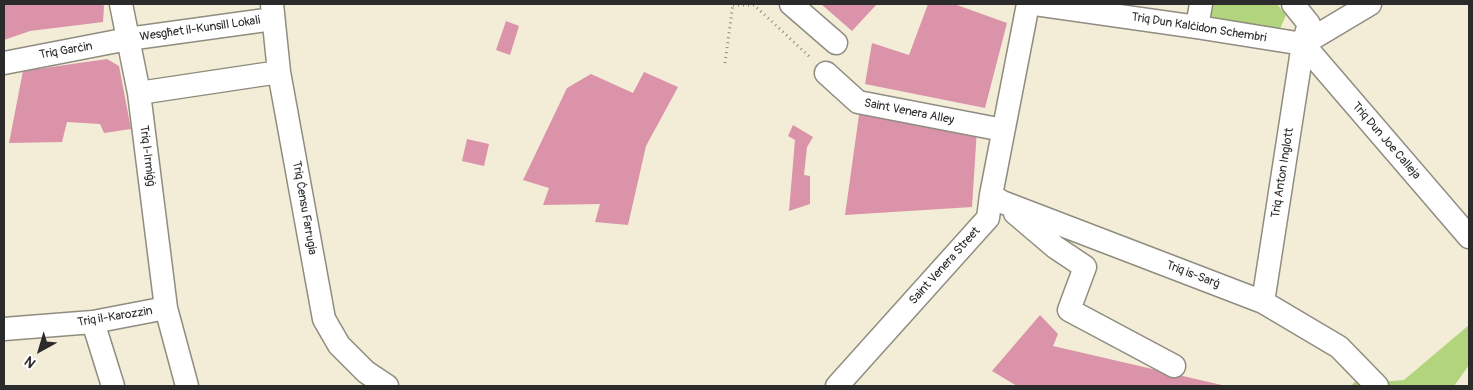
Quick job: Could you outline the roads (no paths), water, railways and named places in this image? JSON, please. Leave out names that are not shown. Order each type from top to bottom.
[{"type":"street","name":"Triq l-Irmiġġ","points":[[121,4],[139,93],[166,308],[187,386]]},
{"type":"street","points":[[792,4],[836,43]]},
{"type":"street","name":"Saint Venera Street","points":[[837,386],[988,218],[996,198],[1003,130],[1028,4]]},
{"type":"street","name":"Triq Dun Kalċidon Schembri","points":[[1035,4],[1303,44]]},
{"type":"street","points":[[1197,27],[1201,4]]},
{"type":"street","name":"Triq Anton Inglott","points":[[1263,302],[1303,44],[1308,24],[1293,4]]},
{"type":"street","points":[[1303,44],[1370,4]]},
{"type":"street","name":"Wesgħet il-Kunsill Lokali","points":[[128,39],[272,11]]},
{"type":"street","name":"Triq Ċensu Farrugia","points":[[272,11],[279,72],[324,319],[339,345],[366,372],[387,386]]},
{"type":"street","name":"Triq Garċin","points":[[4,63],[128,39]]},
{"type":"street","name":"Triq Dun Joe Calleja","points":[[1303,44],[1469,237]]},
{"type":"street","points":[[139,93],[279,72]]},
{"type":"street","name":"Saint Venera Alley","points":[[826,73],[858,102],[1003,130]]},
{"type":"street","points":[[996,198],[1056,247],[1085,267],[1069,310],[1174,366]]},
{"type":"street","name":"Triq is-Sarġ","points":[[996,198],[1263,302],[1339,347],[1377,386]]},
{"type":"street","name":"Triq il-Karozzin","points":[[4,329],[93,322],[166,308]]},
{"type":"street","points":[[93,322],[113,386]]}]
